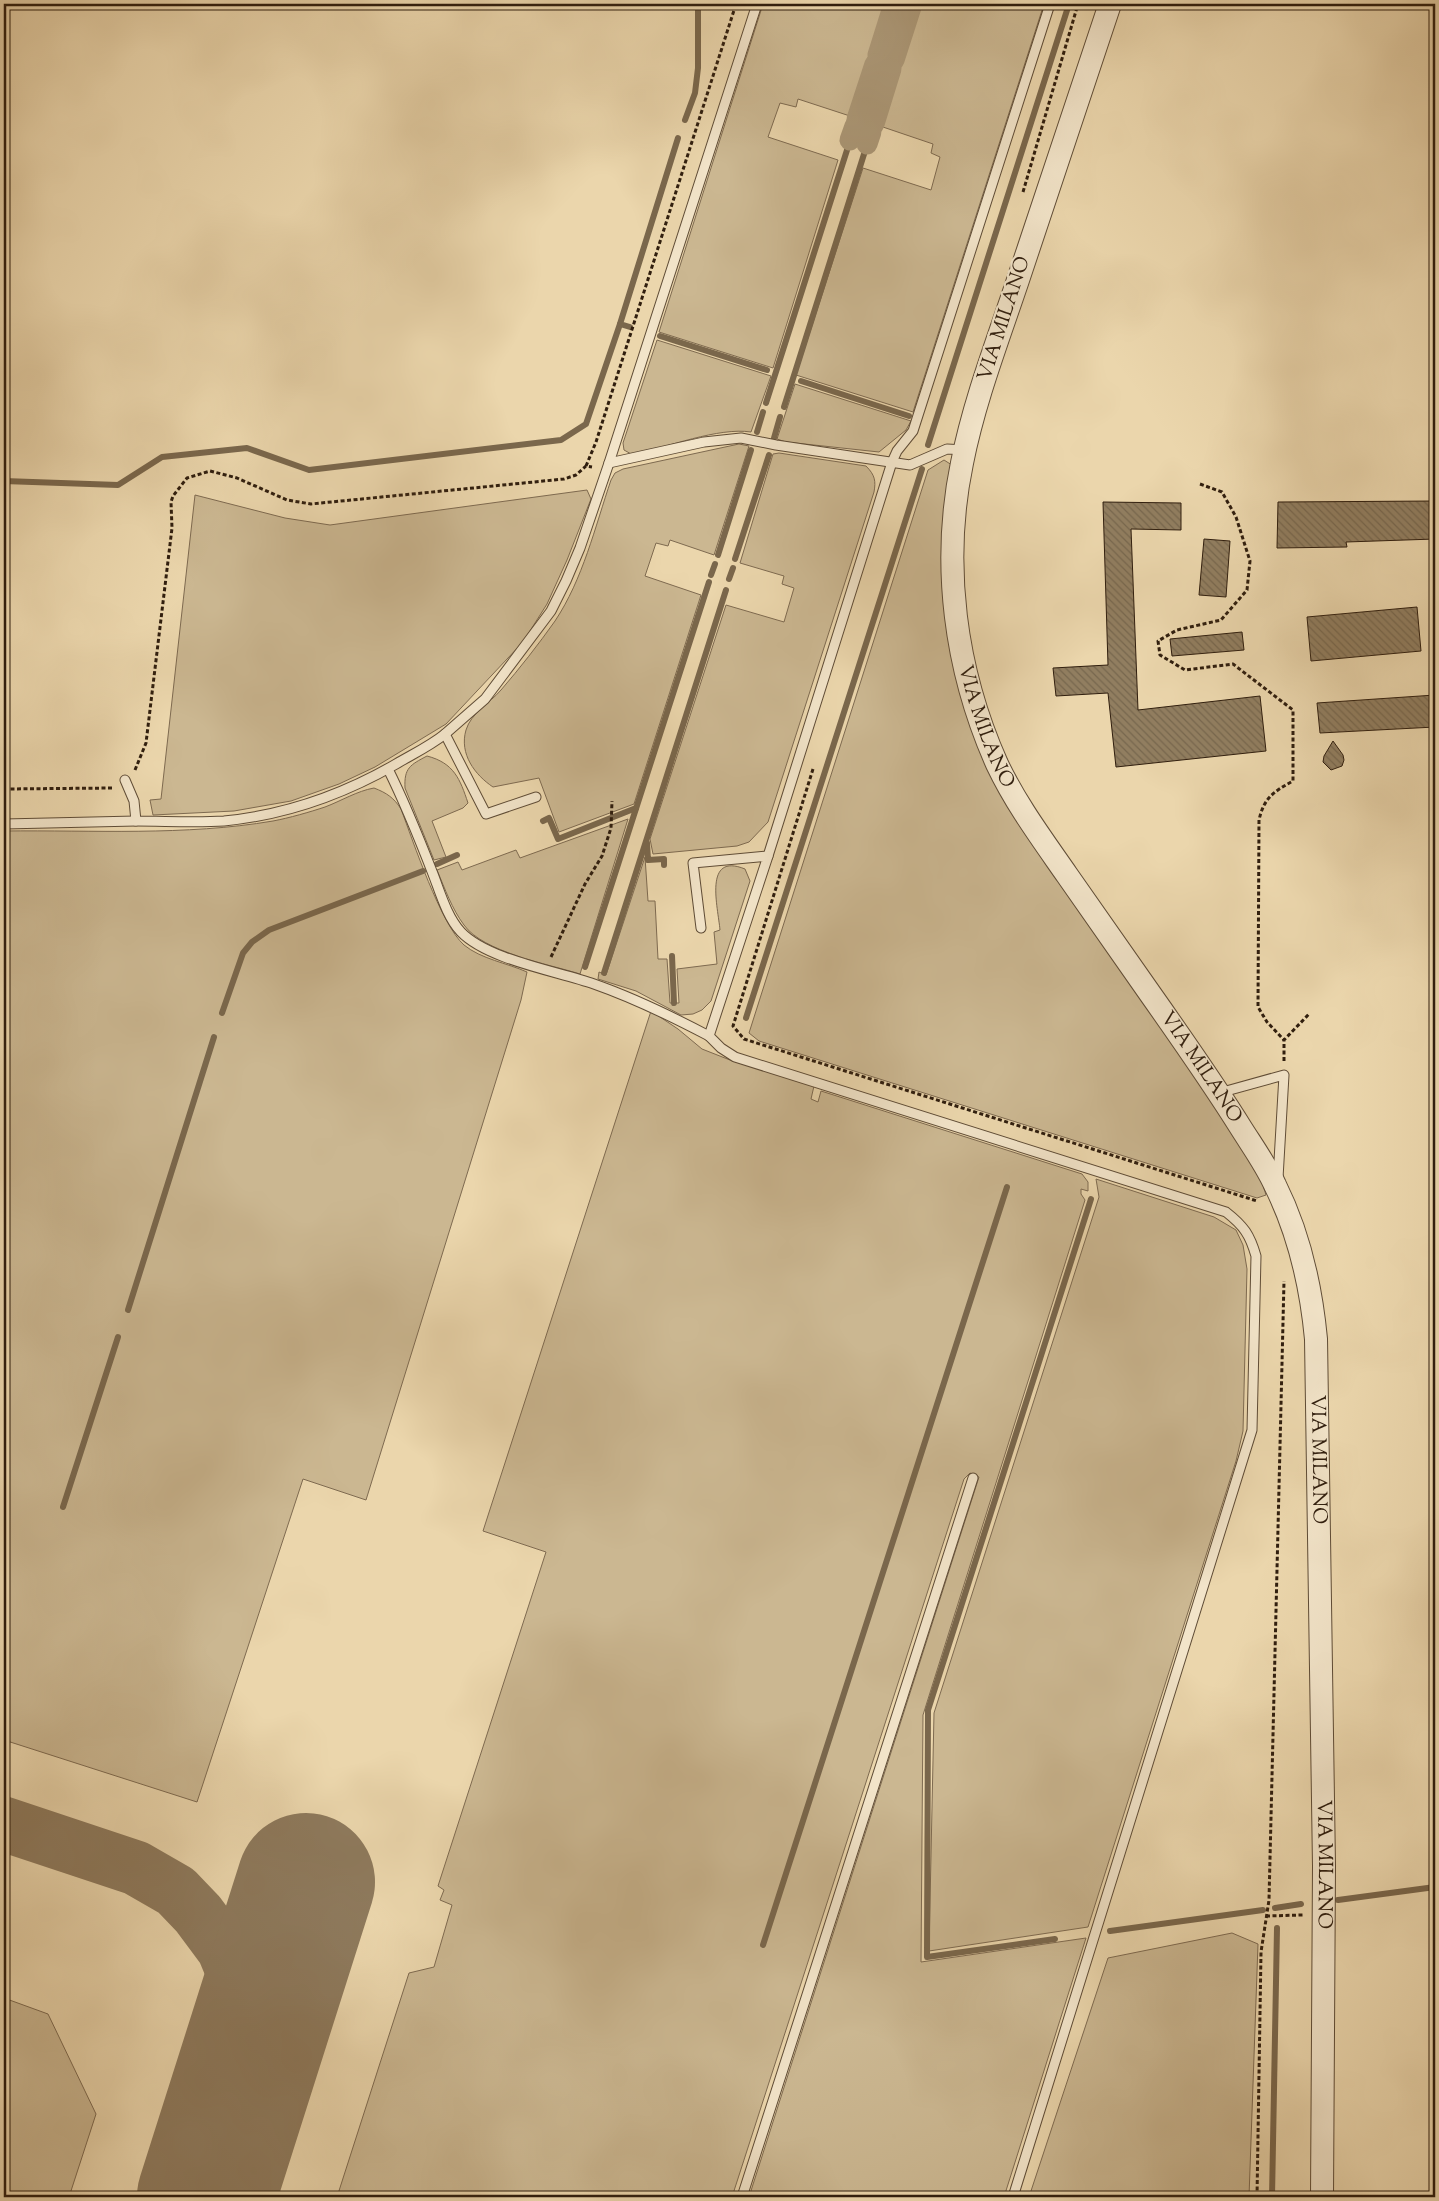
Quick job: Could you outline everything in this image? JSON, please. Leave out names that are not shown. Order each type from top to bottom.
[{"type":"street","name":"VIA MILANO","points":[[1110,4],[992,360],[965,450],[954,520],[952,559],[954,598],[962,656],[971,693],[983,730],[1007,783],[1032,825],[1219,1093],[1277,1188],[1296,1237],[1303,1262],[1312,1305],[1316,1340],[1324,1847],[1322,2197]]},
{"type":"lane","points":[[4,824],[224,821],[268,814],[303,805],[335,794],[388,769],[436,741],[485,699],[551,611],[580,548],[757,4]]},
{"type":"lane","points":[[709,1036],[768,856],[892,462],[897,451],[913,431],[1050,4]]},
{"type":"lane","points":[[609,463],[704,442],[741,438],[910,465],[947,449],[965,450]]},
{"type":"lane","points":[[445,734],[486,814],[536,797]]},
{"type":"lane","points":[[388,769],[402,798],[446,907],[460,930],[472,942],[502,956],[633,998],[709,1036],[720,1048],[735,1057],[1226,1212],[1240,1224],[1251,1238],[1256,1256],[1252,1430],[1013,2197]]},
{"type":"lane","points":[[125,780],[134,801],[136,821]]},
{"type":"lane","points":[[701,928],[693,863],[768,856]]},
{"type":"lane","points":[[1219,1093],[1284,1074],[1277,1188]]},
{"type":"lane","points":[[742,2197],[972,1478]]},
{"type":"path","points":[[4,789],[111,789],[133,774],[146,743],[172,528],[171,502],[173,496],[187,478],[210,471],[238,478],[287,500],[311,504],[564,479],[576,475],[586,466],[596,442],[736,4]]},
{"type":"path","points":[[586,466],[596,468],[609,463]]},
{"type":"path","points":[[1200,484],[1222,492],[1236,517],[1250,561],[1247,590],[1221,620],[1177,630],[1158,641],[1160,655],[1185,670],[1232,664],[1293,710],[1292,781],[1275,791],[1263,805],[1259,820],[1258,1007],[1267,1022],[1284,1040],[1284,1074]]},
{"type":"path","points":[[814,765],[733,1026],[744,1039],[1256,1199],[1260,1207]]},
{"type":"path","points":[[546,969],[585,884],[602,856],[611,828],[612,801]]},
{"type":"path","points":[[1284,1040],[1309,1014]]},
{"type":"path","points":[[1257,2197],[1261,1952],[1269,1900],[1284,1275]]},
{"type":"path","points":[[1266,1916],[1323,1915]]},
{"type":"shaded area","points":[[763,4],[889,4],[853,117],[798,99],[796,107],[780,103],[768,137],[838,160],[773,368],[659,332]]},
{"type":"shaded area","points":[[915,4],[1044,4],[913,412],[796,375],[863,168],[931,190],[940,157],[931,153],[933,144],[877,125]]},
{"type":"shaded area","points":[[657,340],[771,376],[751,432],[724,432],[633,455],[624,450],[623,443]]},
{"type":"shaded area","points":[[795,384],[911,421],[906,430],[879,452],[786,442],[777,439]]},
{"type":"shaded area","points":[[739,444],[749,446],[714,555],[670,540],[668,546],[656,543],[645,576],[701,595],[634,804],[559,832],[539,778],[493,787],[480,776],[470,763],[465,747],[464,739],[468,724],[476,713],[497,695],[522,665],[565,605],[581,570],[615,473],[623,469]]},
{"type":"shaded area","points":[[779,453],[866,466],[874,478],[874,492],[768,822],[749,842],[737,846],[653,854],[650,839],[726,605],[784,622],[794,588],[782,584],[784,576],[740,563],[773,454]]},
{"type":"shaded area","points":[[944,460],[955,467],[965,697],[1259,1172],[1266,1195],[1257,1198],[759,1041],[749,1033],[928,470]]},
{"type":"shaded area","points":[[587,490],[591,499],[547,604],[523,642],[446,724],[375,767],[339,784],[291,801],[234,811],[153,815],[150,800],[161,799],[195,495],[285,518],[330,525]]},
{"type":"shaded area","points":[[427,756],[444,763],[455,773],[468,803],[463,808],[432,821],[446,857],[434,860],[405,788],[409,768]]},
{"type":"shaded area","points":[[374,788],[390,796],[401,809],[428,882],[455,935],[464,945],[478,954],[527,972],[521,1000],[366,1500],[303,1479],[197,1802],[4,1740],[4,831],[139,831],[240,826],[299,815]]},
{"type":"shaded area","points":[[628,819],[580,974],[517,956],[486,943],[473,934],[464,925],[456,912],[437,870],[458,862],[462,870],[516,850],[520,858]]},
{"type":"shaded area","points":[[645,857],[648,901],[655,901],[658,959],[667,959],[670,1003],[679,1003],[677,969],[717,964],[714,932],[720,930],[716,896],[718,875],[723,868],[732,866],[745,869],[750,881],[711,1001],[702,1010],[693,1014],[681,1015],[636,991],[598,979],[599,972],[606,975]]},
{"type":"shaded area","points":[[651,1011],[678,1029],[702,1049],[730,1060],[814,1086],[811,1099],[818,1102],[821,1091],[1082,1174],[1088,1182],[1088,1191],[1081,1189],[1081,1194],[1085,1200],[923,1715],[921,1962],[1086,1938],[1004,2197],[749,2197],[979,1477],[970,1473],[964,1479],[732,2197],[337,2197],[409,1973],[434,1967],[452,1905],[440,1900],[444,1890],[438,1886],[546,1552],[483,1531]]},
{"type":"shaded area","points":[[1096,1179],[1214,1217],[1236,1230],[1243,1245],[1247,1269],[1243,1431],[1236,1461],[1088,1927],[929,1951],[934,1713],[1099,1197]]},
{"type":"shaded area","points":[[1232,1933],[1258,1944],[1249,2197],[1029,2197],[1108,1958]]},
{"type":"shaded area","points":[[4,1998],[48,2014],[96,2114],[69,2197],[4,2197]]},
{"type":"building","points":[[1435,501],[1435,539],[1346,542],[1347,547],[1277,548],[1278,502]]},
{"type":"building","points":[[1103,502],[1181,503],[1181,530],[1131,529],[1138,710],[1260,696],[1266,751],[1116,767],[1108,693],[1056,696],[1053,668],[1108,665]]},
{"type":"building","points":[[1204,539],[1230,541],[1226,597],[1199,595]]},
{"type":"building","points":[[1417,607],[1421,651],[1311,661],[1307,617]]},
{"type":"building","points":[[1242,632],[1244,650],[1172,656],[1170,639]]},
{"type":"building","points":[[1435,695],[1435,727],[1320,733],[1317,703]]},
{"type":"building","points":[[1333,741],[1343,755],[1344,760],[1342,766],[1331,770],[1323,762],[1324,756]]},
{"type":"waterway","points":[[685,120],[695,93],[698,68],[698,4]]},
{"type":"waterway","points":[[878,55],[894,4]]},
{"type":"waterway","points":[[894,60],[912,4]]},
{"type":"waterway","points":[[928,445],[1069,4]]},
{"type":"waterway","points":[[857,119],[875,64]]},
{"type":"waterway","points":[[874,124],[891,69]]},
{"type":"waterway","points":[[850,140],[855,126]]},
{"type":"waterway","points":[[867,144],[871,132]]},
{"type":"waterway","points":[[630,327],[620,324],[678,138]]},
{"type":"waterway","points":[[766,403],[848,147]]},
{"type":"waterway","points":[[784,407],[865,151]]},
{"type":"waterway","points":[[4,481],[118,485],[162,457],[247,448],[309,470],[561,440],[586,424],[620,324]]},
{"type":"waterway","points":[[660,336],[767,370]]},
{"type":"waterway","points":[[801,381],[909,416]]},
{"type":"waterway","points":[[757,432],[763,412]]},
{"type":"waterway","points":[[774,438],[780,417]]},
{"type":"waterway","points":[[718,555],[751,450]]},
{"type":"waterway","points":[[735,559],[769,455]]},
{"type":"waterway","points":[[746,1018],[922,469]]},
{"type":"waterway","points":[[711,575],[715,564]]},
{"type":"waterway","points":[[729,579],[733,568]]},
{"type":"waterway","points":[[585,967],[709,582]]},
{"type":"waterway","points":[[604,973],[726,590]]},
{"type":"waterway","points":[[543,821],[549,818],[558,839],[636,808]]},
{"type":"waterway","points":[[647,843],[648,860],[664,859],[664,865]]},
{"type":"waterway","points":[[437,864],[457,855]]},
{"type":"waterway","points":[[222,1013],[243,953],[252,942],[269,930],[423,871]]},
{"type":"waterway","points":[[672,956],[674,1003]]},
{"type":"waterway","points":[[128,1310],[214,1037]]},
{"type":"waterway","points":[[763,1945],[1007,1187]]},
{"type":"waterway","points":[[1055,1939],[927,1957],[928,1710],[1091,1199]]},
{"type":"waterway","points":[[63,1507],[118,1337]]},
{"type":"waterway","points":[[1338,1900],[1435,1887]]},
{"type":"waterway","points":[[1275,1908],[1301,1904]]},
{"type":"waterway","points":[[1110,1931],[1263,1910]]},
{"type":"waterway","points":[[1272,2197],[1277,1928]]},
{"type":"taxiway","points":[[4,1824],[136,1868],[176,1891],[198,1914],[224,1949],[236,1978],[241,2005],[243,2046],[236,2102]]},
{"type":"runway","points":[[206,2197],[306,1882]]}]
